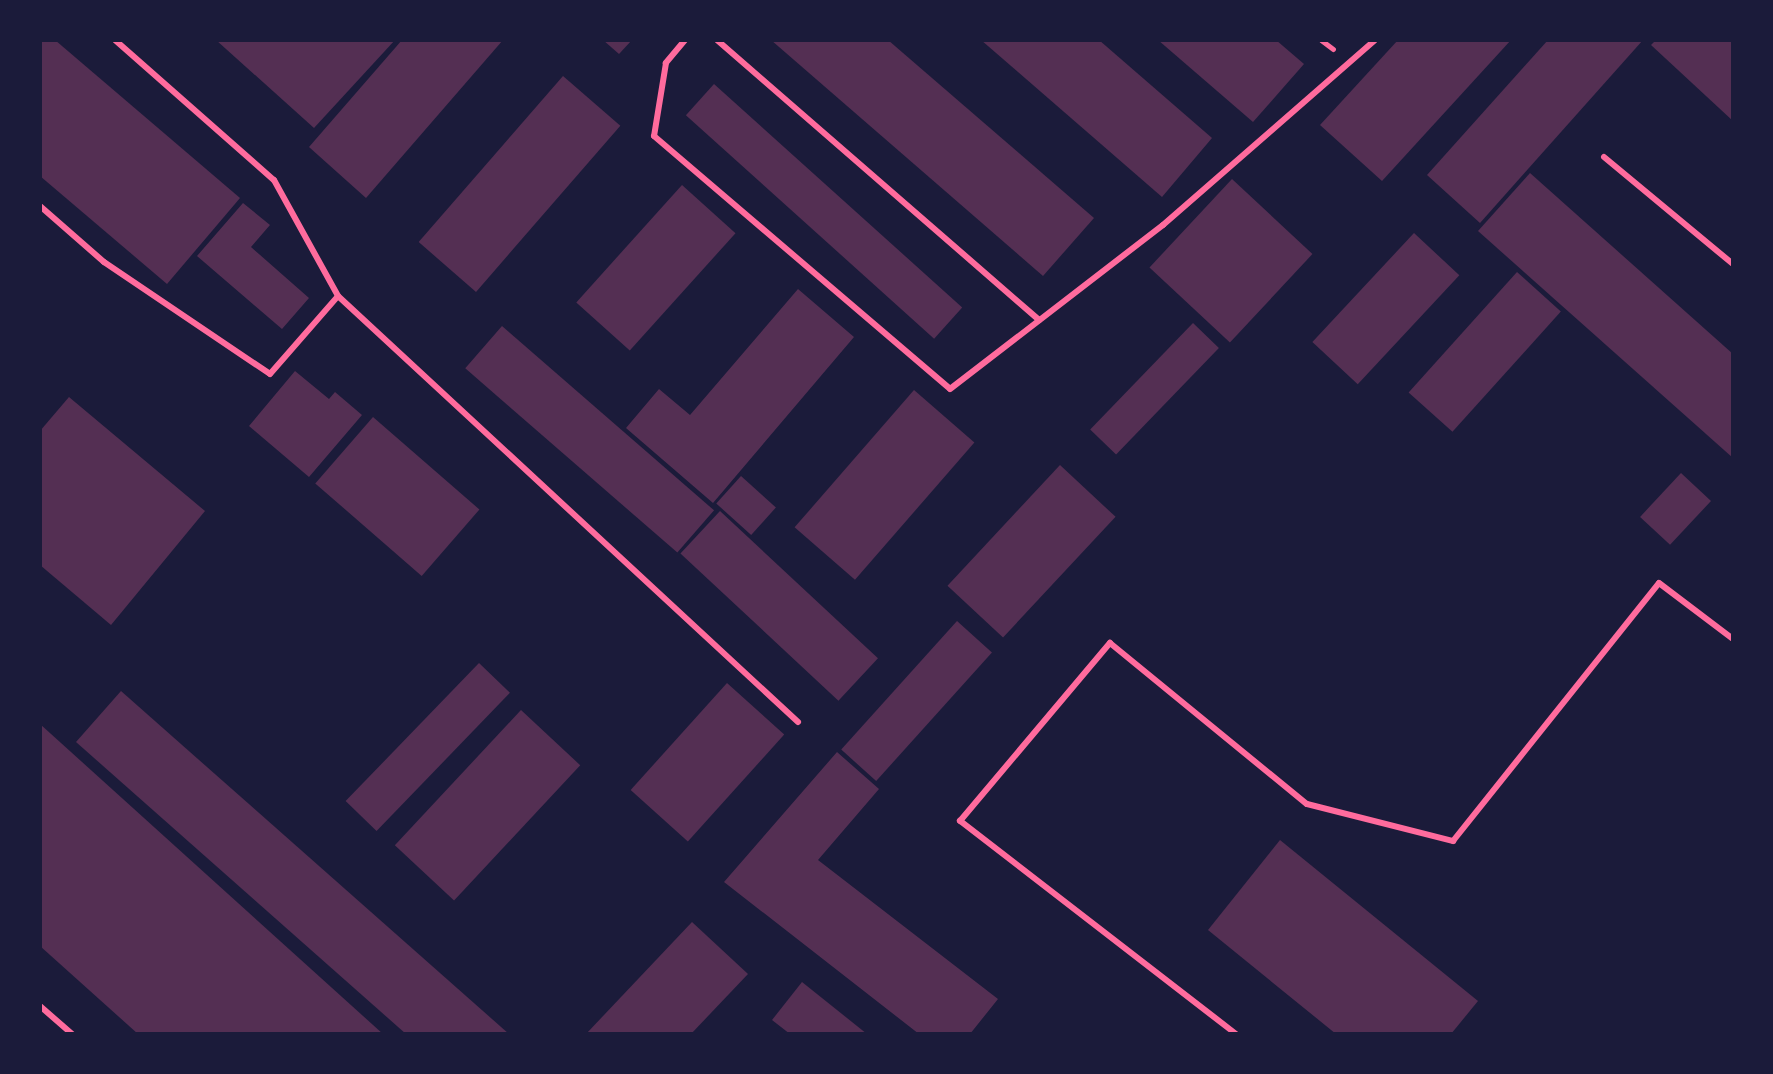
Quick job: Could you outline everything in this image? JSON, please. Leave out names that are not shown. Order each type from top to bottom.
[{"type":"lane","points":[[115,40],[274,180],[338,296],[798,722]]},
{"type":"lane","points":[[685,40],[666,63],[654,136],[950,389],[1163,225],[1375,40]]},
{"type":"lane","points":[[717,40],[1039,320]]},
{"type":"lane","points":[[1604,157],[1733,264]]},
{"type":"lane","points":[[40,206],[104,262],[270,374],[338,296]]},
{"type":"lane","points":[[1236,1034],[960,821],[1110,643],[1307,804],[1453,841],[1659,583],[1733,639]]},
{"type":"lane","points":[[40,1006],[72,1034]]},
{"type":"building","points":[[40,40],[55,40],[240,198],[167,284],[40,176]]},
{"type":"building","points":[[216,40],[395,40],[314,128]]},
{"type":"building","points":[[402,40],[503,40],[366,198],[309,147]]},
{"type":"building","points":[[603,40],[632,40],[619,54]]},
{"type":"building","points":[[771,40],[888,40],[1094,218],[1043,276]]},
{"type":"building","points":[[981,40],[1099,40],[1212,138],[1162,197]]},
{"type":"building","points":[[1158,40],[1276,40],[1304,64],[1253,122]]},
{"type":"building","points":[[1398,40],[1511,40],[1382,181],[1320,125]]},
{"type":"building","points":[[1548,40],[1643,40],[1480,223],[1427,175]]},
{"type":"building","points":[[1656,40],[1733,40],[1733,121],[1651,45]]},
{"type":"building","points":[[563,76],[620,126],[476,292],[419,242]]},
{"type":"building","points":[[714,84],[962,307],[934,339],[686,115]]},
{"type":"building","points":[[1530,173],[1733,354],[1733,458],[1478,231]]},
{"type":"building","points":[[1232,179],[1312,254],[1230,343],[1149,267]]},
{"type":"building","points":[[682,185],[736,233],[630,351],[576,302]]},
{"type":"building","points":[[243,203],[270,225],[251,247],[309,298],[282,329],[197,256]]},
{"type":"building","points":[[1414,233],[1459,275],[1358,384],[1312,342]]},
{"type":"building","points":[[1517,272],[1561,311],[1452,432],[1409,392]]},
{"type":"building","points":[[798,289],[854,337],[713,503],[626,428],[659,389],[690,415]]},
{"type":"building","points":[[1193,323],[1219,348],[1116,454],[1090,429]]},
{"type":"building","points":[[502,326],[714,510],[677,553],[465,368]]},
{"type":"building","points":[[295,371],[329,399],[335,392],[362,415],[309,477],[249,426]]},
{"type":"building","points":[[914,390],[974,442],[855,580],[795,527]]},
{"type":"building","points":[[69,397],[205,511],[111,625],[40,565],[40,431]]},
{"type":"building","points":[[373,417],[479,510],[422,576],[315,483]]},
{"type":"building","points":[[1060,465],[1116,517],[1003,638],[947,586]]},
{"type":"building","points":[[1681,473],[1711,501],[1670,545],[1640,517]]},
{"type":"building","points":[[741,476],[776,507],[751,535],[716,503]]},
{"type":"building","points":[[720,511],[878,658],[838,701],[680,553]]},
{"type":"building","points":[[957,621],[992,652],[876,781],[841,750]]},
{"type":"building","points":[[479,663],[510,693],[377,831],[346,801]]},
{"type":"building","points":[[727,683],[784,735],[688,842],[631,790]]},
{"type":"building","points":[[121,691],[509,1034],[406,1034],[76,742]]},
{"type":"building","points":[[521,710],[580,765],[454,901],[395,845]]},
{"type":"building","points":[[40,724],[383,1034],[138,1034],[40,946]]},
{"type":"building","points":[[837,752],[879,789],[818,860],[998,999],[970,1034],[919,1034],[724,882]]},
{"type":"building","points":[[1280,840],[1478,1001],[1451,1034],[1336,1034],[1208,930]]},
{"type":"building","points":[[692,922],[748,974],[691,1034],[586,1034]]},
{"type":"building","points":[[802,982],[867,1034],[790,1034],[772,1020]]}]
